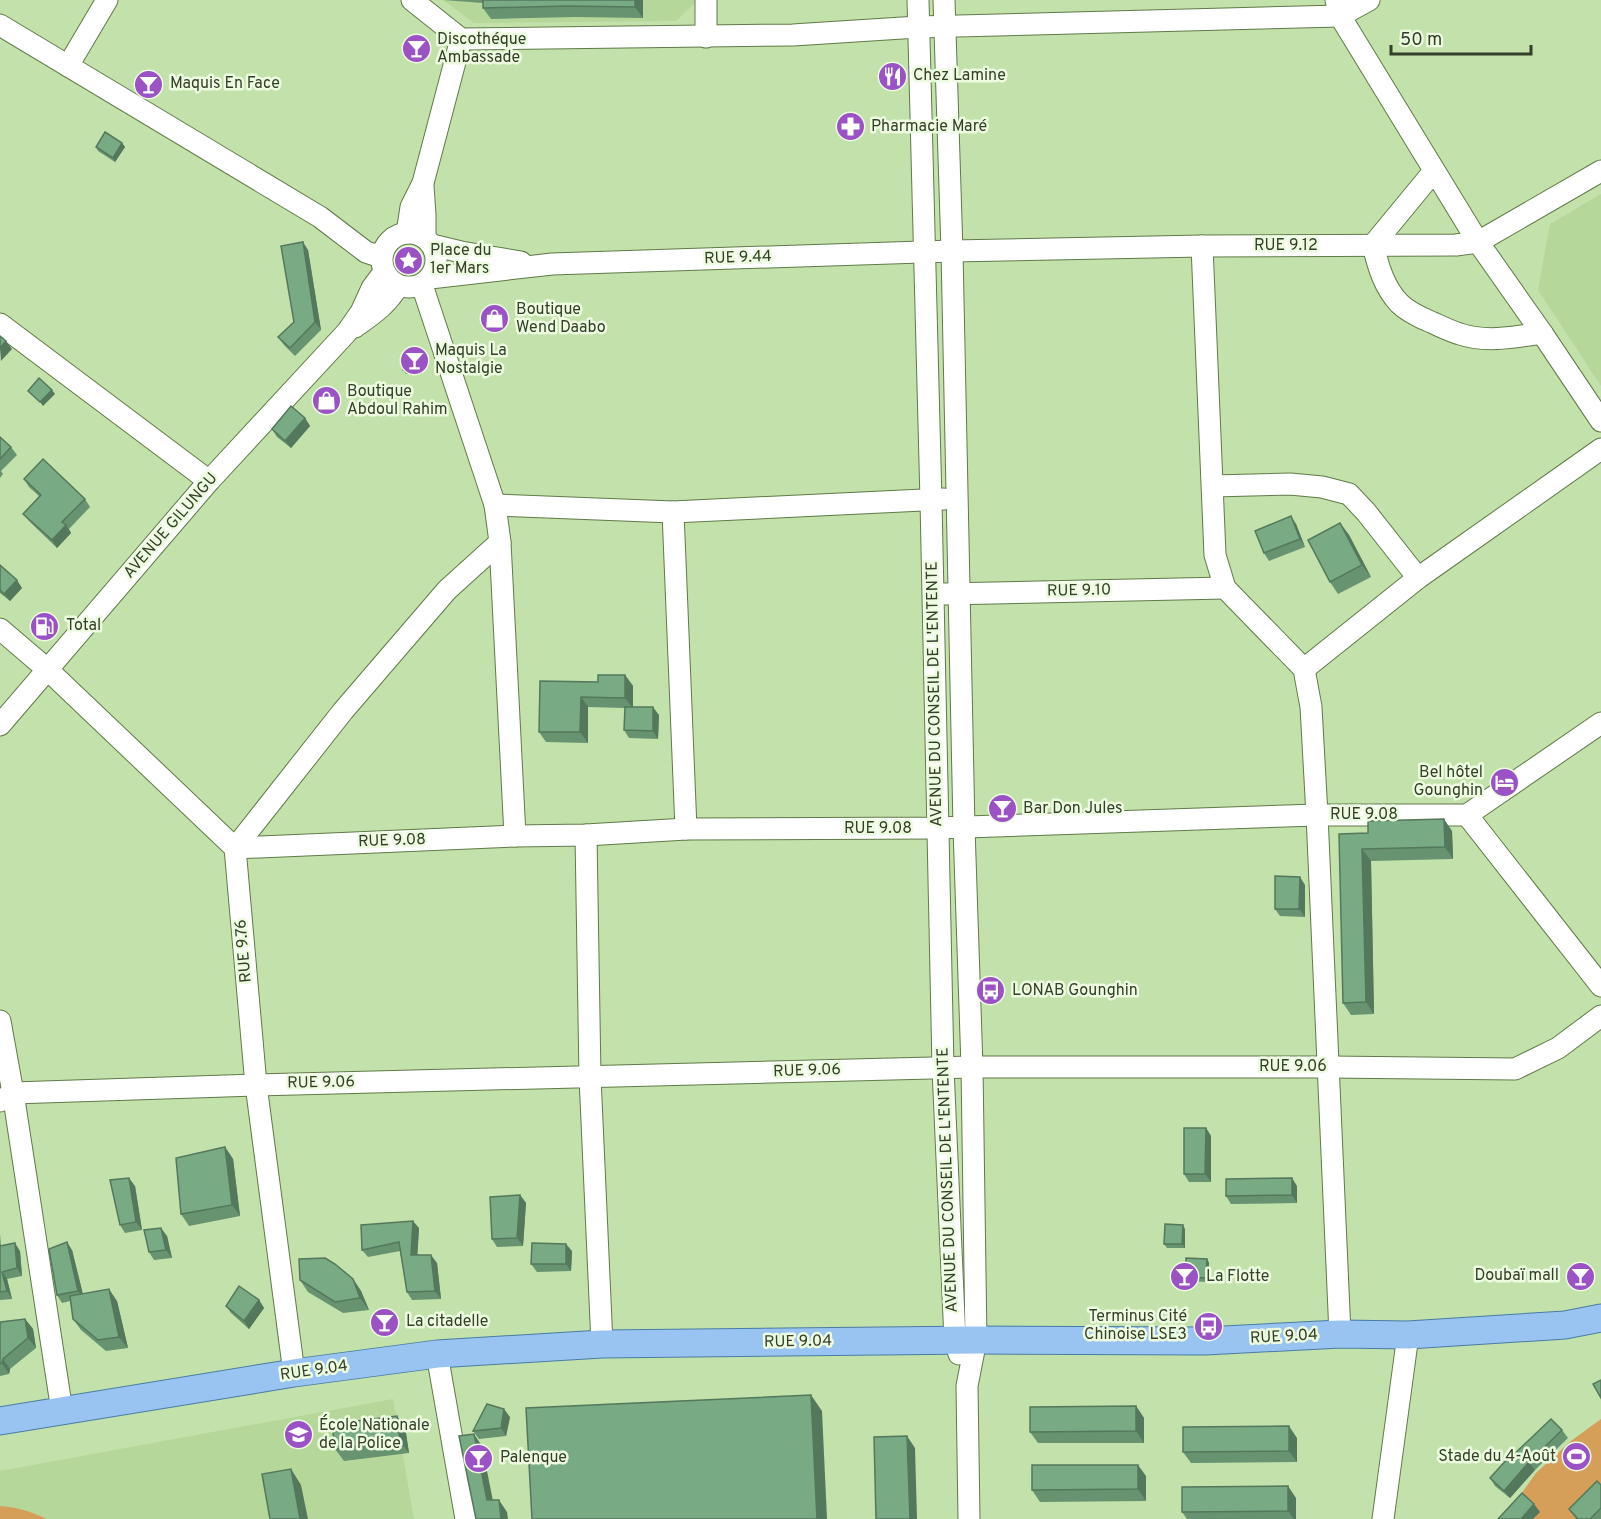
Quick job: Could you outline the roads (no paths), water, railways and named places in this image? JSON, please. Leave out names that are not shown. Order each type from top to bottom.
[{"type":"main road","name":"RUE 9.04","points":[[0,1421],[294,1373],[437,1354],[602,1344],[965,1340],[1205,1341],[1340,1334],[1407,1335],[1565,1325],[1601,1318]]},
{"type":"street","points":[[68,66],[107,0]]},
{"type":"street","points":[[706,0],[706,37]]},
{"type":"street","name":"AVENUE DU CONSEIL DE L'ENTENTE","points":[[918,0],[943,1068],[968,1386],[969,1519]]},
{"type":"street","name":"AVENUE DU CONSEIL DE L'ENTENTE","points":[[944,0],[972,1067],[965,1340]]},
{"type":"street","points":[[415,1],[461,39],[793,35],[918,27],[1338,8],[1369,0]]},
{"type":"street","points":[[1338,8],[1478,242],[1601,421]]},
{"type":"street","points":[[0,25],[320,217],[411,288],[426,281],[552,264]]},
{"type":"street","points":[[426,281],[436,267],[436,255],[414,238],[411,207],[423,183],[461,39]]},
{"type":"street","points":[[1434,171],[1373,245],[1385,283],[1399,303],[1412,314],[1461,335],[1506,338],[1542,333]]},
{"type":"street","name":"RUE 9.12","points":[[952,251],[1202,246],[1433,246],[1478,242],[1601,171]]},
{"type":"street","points":[[320,217],[372,235],[414,238],[461,252],[552,264]]},
{"type":"street","points":[[388,272],[384,247],[414,238]]},
{"type":"street","points":[[1202,246],[1215,555],[1225,588],[1305,669],[1311,707],[1340,1334]]},
{"type":"street","name":"RUE 9.44","points":[[552,264],[952,251]]},
{"type":"street","name":"AVENUE GILUNGU","points":[[0,724],[209,481],[347,332],[361,312],[372,288],[388,272]]},
{"type":"street","points":[[426,281],[495,505],[500,542],[516,836]]},
{"type":"street","points":[[0,324],[209,481]]},
{"type":"street","points":[[1305,669],[1418,578],[1601,449]]},
{"type":"street","points":[[1213,486],[1290,484],[1322,487],[1349,494],[1418,578]]},
{"type":"street","points":[[495,505],[672,512],[957,498]]},
{"type":"street","points":[[672,512],[686,829]]},
{"type":"street","points":[[0,629],[48,670],[235,848],[343,711],[447,590],[500,542]]},
{"type":"street","name":"RUE 9.10","points":[[932,594],[1225,588]]},
{"type":"street","points":[[1601,723],[1467,815],[1601,986]]},
{"type":"street","name":"RUE 9.08","points":[[235,848],[686,829],[964,828],[1317,815],[1467,815]]},
{"type":"street","points":[[586,835],[590,1077],[602,1344]]},
{"type":"street","name":"RUE 9.76","points":[[235,848],[256,1085],[294,1373]]},
{"type":"street","name":"RUE 9.06","points":[[6,1097],[256,1085],[972,1067],[1515,1069],[1558,1048],[1601,1016]]},
{"type":"street","points":[[0,1021],[6,1097],[62,1411]]},
{"type":"street","points":[[1383,1519],[1407,1335]]},
{"type":"street","points":[[437,1354],[466,1519]]},
{"type":"place","name":"Discothéque Ambassade","points":[[416,49]]},
{"type":"place","name":"Chez Lamine","points":[[892,76]]},
{"type":"place","name":"Maquis En Face","points":[[149,84]]},
{"type":"place","name":"Pharmacie Maré","points":[[850,127]]},
{"type":"place","name":"Place du 1er Mars","points":[[409,260]]},
{"type":"place","name":"Boutique Wend Daabo","points":[[495,319]]},
{"type":"place","name":"Maquis La Nostalgie","points":[[414,360]]},
{"type":"place","name":"Boutique Abdoul Rahim","points":[[326,401]]},
{"type":"place","name":"Total","points":[[45,626]]},
{"type":"place","name":"Bel hôtel Gounghin","points":[[1504,782]]},
{"type":"place","name":"Bar Don Jules","points":[[1002,809]]},
{"type":"place","name":"LONAB Gounghin","points":[[991,991]]},
{"type":"place","name":"Doubaï mall","points":[[1580,1276]]},
{"type":"place","name":"La Flotte","points":[[1185,1277]]},
{"type":"place","name":"La citadelle","points":[[385,1322]]},
{"type":"place","name":"Terminus Cité Chinoise LSE3","points":[[1208,1326]]},
{"type":"place","name":"École Nationale de la Police","points":[[298,1435]]},
{"type":"place","name":"Stade du 4-Août","points":[[1577,1457]]},
{"type":"place","name":"Palenque","points":[[479,1458]]}]
